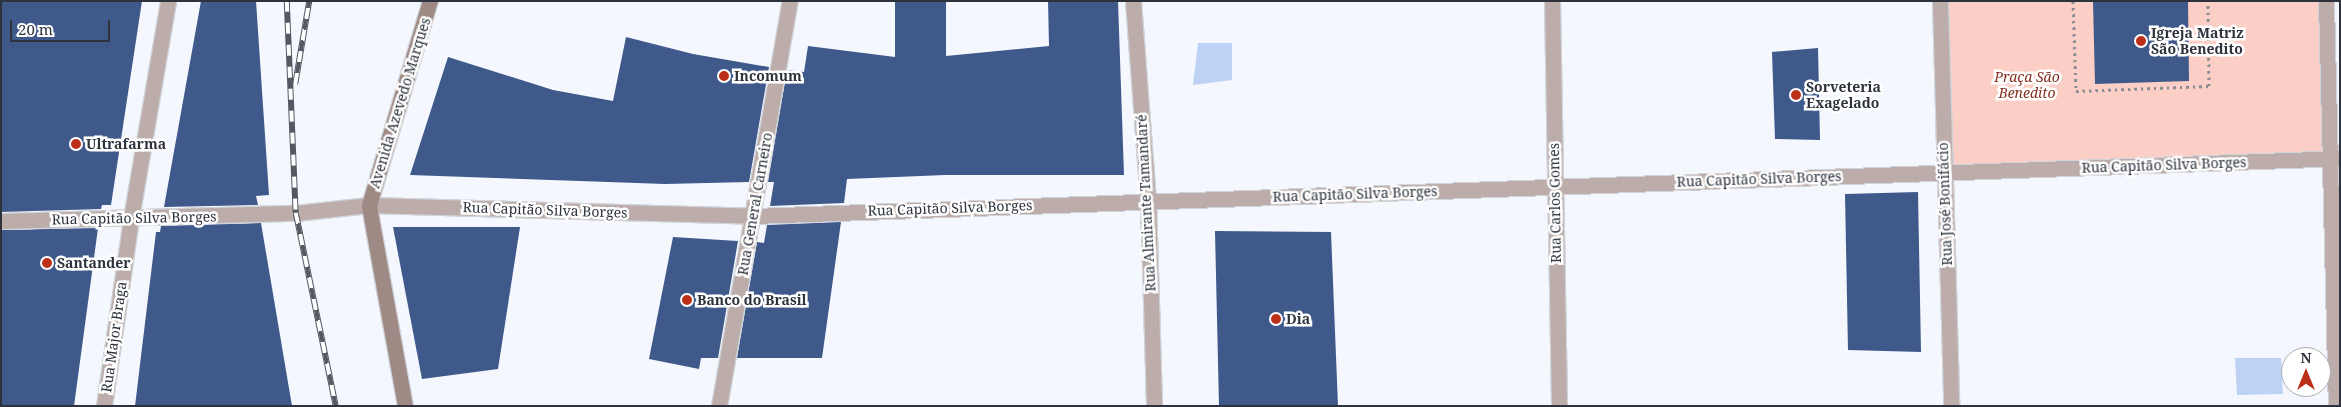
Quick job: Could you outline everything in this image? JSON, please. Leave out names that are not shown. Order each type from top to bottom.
[{"type":"street","name":"Rua Major Braga","points":[[104,406],[131,218],[168,1]]},
{"type":"street","name":"Avenida Azevedo Marques","points":[[369,205],[430,1]]},
{"type":"street","name":"Rua General Carneiro","points":[[719,406],[754,216],[790,1]]},
{"type":"street","name":"Rua Almirante Tamandaré","points":[[1133,1],[1148,201],[1154,406]]},
{"type":"street","name":"Rua Carlos Gomes","points":[[1552,1],[1559,406]]},
{"type":"street","name":"Rua José Bonifácio","points":[[1940,1],[1951,406]]},
{"type":"street","points":[[2326,1],[2335,159],[2336,406]]},
{"type":"street","name":"Rua Capitão Silva Borges","points":[[1,221],[296,213],[369,205],[754,216],[2335,159]]},
{"type":"street","points":[[369,205],[405,406]]},
{"type":"path","points":[[2073,1],[2076,91],[2210,86],[2208,1]]},
{"type":"green space","name":"Praça São Benedito","points":[[1940,1],[2326,1],[2330,159],[1944,173]]},
{"type":"water","points":[[1198,43],[1232,43],[1232,80],[1193,85]]},
{"type":"water","points":[[2235,358],[2281,358],[2281,394],[2237,395]]},
{"type":"building","points":[[1,1],[142,1],[111,205],[102,205],[101,209],[1,212]]},
{"type":"building","points":[[201,1],[256,1],[269,195],[256,196],[258,205],[164,207]]},
{"type":"building","points":[[895,1],[946,1],[946,56],[1049,46],[1048,1],[1118,1],[1124,175],[945,175],[847,179],[844,203],[770,206],[774,182],[768,182],[787,70],[804,72],[808,46],[895,57]]},
{"type":"building","name":"Igreja Matriz São Benedito","points":[[2093,1],[2188,1],[2189,81],[2095,84]]},
{"type":"building","points":[[626,37],[693,54],[769,67],[749,182],[665,184],[410,175],[448,57],[553,90],[613,101]]},
{"type":"building","name":"Sorveteria Exagelado","points":[[1818,48],[1820,140],[1775,139],[1772,52]]},
{"type":"building","points":[[1918,192],[1921,352],[1848,350],[1845,194]]},
{"type":"building","points":[[841,222],[822,358],[737,358],[757,242],[764,243],[767,225]]},
{"type":"building","points":[[261,223],[292,406],[135,406],[156,232],[160,232],[161,226]]},
{"type":"building","points":[[393,227],[520,227],[498,369],[422,379]]},
{"type":"building","points":[[98,228],[74,406],[1,406],[1,230]]},
{"type":"building","name":"Dia","points":[[1215,231],[1331,232],[1338,406],[1219,406]]},
{"type":"building","name":"Banco do Brasil","points":[[673,237],[738,241],[718,358],[701,358],[699,369],[649,359]]},
{"type":"railway","points":[[287,1],[296,213],[336,406]]},
{"type":"railway","points":[[295,84],[309,1]]},
{"type":"place","name":"Igreja Matriz São Benedito","points":[[2141,41]]},
{"type":"place","name":"Incomum","points":[[724,76]]},
{"type":"place","name":"Sorveteria Exagelado","points":[[1796,95]]},
{"type":"place","name":"Ultrafarma","points":[[76,144]]},
{"type":"place","name":"Santander","points":[[47,263]]},
{"type":"place","name":"Banco do Brasil","points":[[687,300]]},
{"type":"place","name":"Dia","points":[[1276,319]]}]
